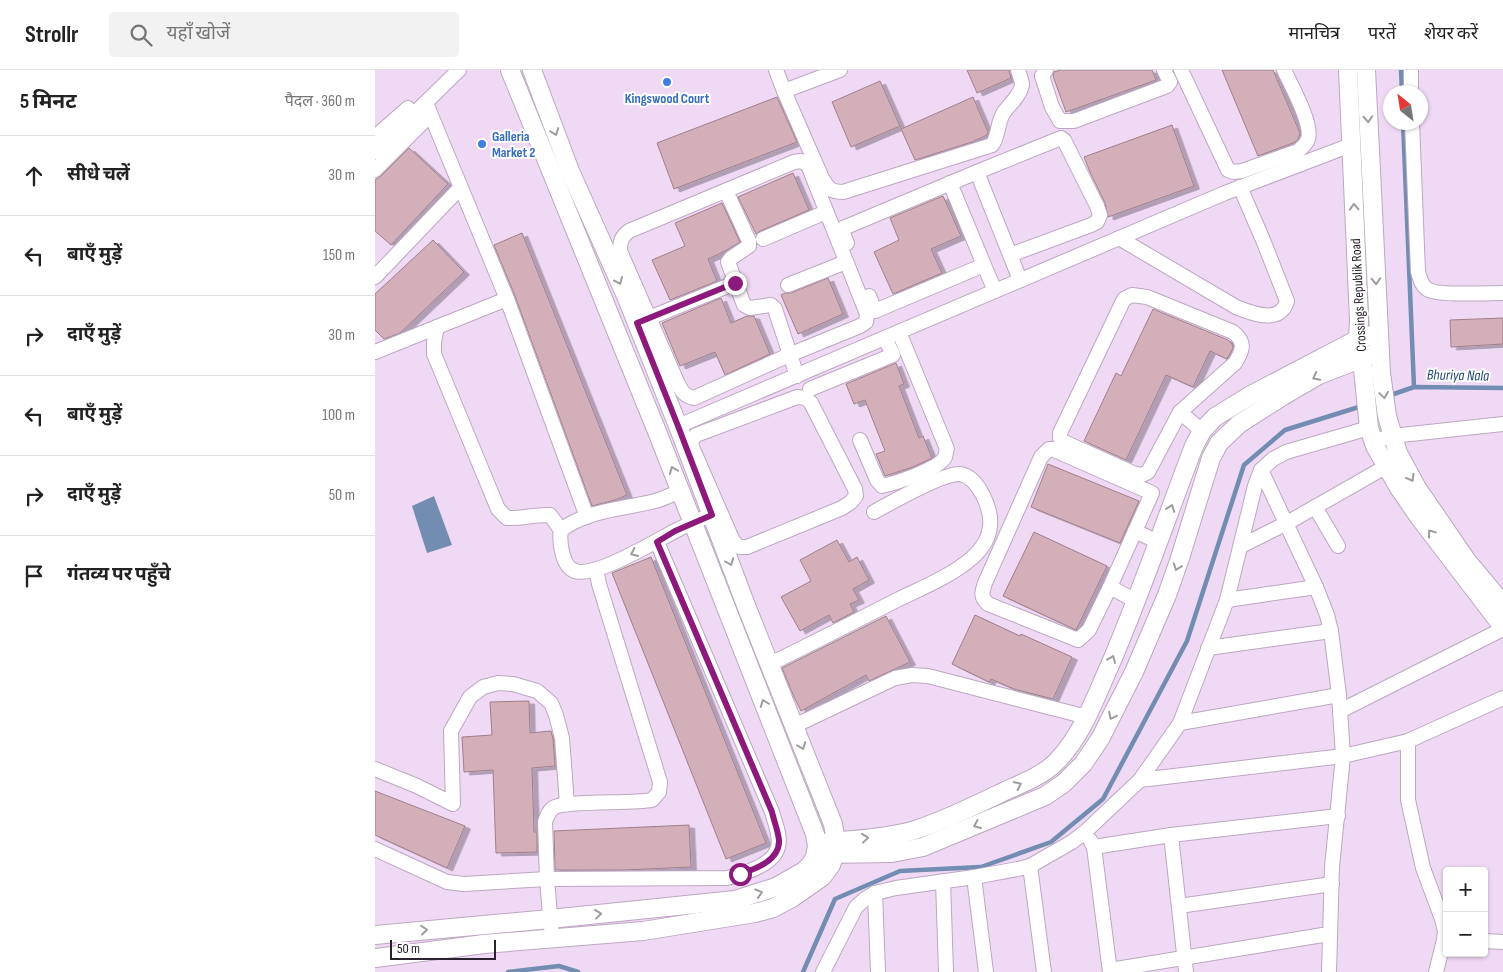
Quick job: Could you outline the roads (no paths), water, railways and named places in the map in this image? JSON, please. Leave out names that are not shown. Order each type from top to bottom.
[{"type":"street","points":[[375,138],[449,70]]},
{"type":"street","points":[[375,170],[459,70]]},
{"type":"street","points":[[375,935],[735,900],[776,887],[804,871],[811,864],[816,849],[815,834],[681,491],[510,70]]},
{"type":"street","points":[[375,958],[484,944],[643,931],[755,913],[773,908],[809,888],[822,877],[831,864],[836,847],[833,824],[770,664],[716,513],[692,446],[691,440],[696,435],[783,402],[797,397],[806,398],[811,403],[855,489],[856,496],[842,508],[747,547],[739,547],[733,541],[716,513],[678,426],[643,321],[619,251],[620,243],[623,236],[629,231],[794,162],[801,161],[808,165],[867,314],[866,322],[860,326],[789,354],[694,398],[688,397],[682,392],[643,321],[570,171],[532,70]]},
{"type":"street","points":[[777,70],[783,91],[828,187],[835,192],[843,192],[991,146],[996,138],[1003,113],[1019,92],[1021,80],[1018,70]]},
{"type":"street","points":[[783,91],[840,70]]},
{"type":"street","points":[[1046,70],[1042,76],[1052,107],[1060,121],[1074,121],[1167,86],[1170,82],[1164,70]]},
{"type":"street","points":[[1181,70],[1228,170],[1234,172],[1242,171],[1298,151],[1305,146],[1309,137],[1308,123],[1284,70]]},
{"type":"street","name":"Crossings Republik Road","points":[[1348,70],[1359,320],[1358,339],[1369,368],[1370,429],[1393,462],[1399,488],[1503,628]]},
{"type":"street","name":"Crossings Republik Road","points":[[1366,70],[1380,342],[1369,368]]},
{"type":"street","points":[[1411,70],[1411,85]]},
{"type":"street","points":[[375,152],[428,109]]},
{"type":"street","points":[[428,109],[507,299],[587,517]]},
{"type":"street","points":[[1412,130],[1418,272],[1423,286],[1429,291],[1441,293],[1503,293]]},
{"type":"street","points":[[984,265],[875,311],[841,229],[1061,138],[1064,140],[1097,206],[1100,215],[1097,222],[1010,255]]},
{"type":"street","points":[[678,426],[1239,187],[1351,145]]},
{"type":"street","points":[[977,172],[1020,280]]},
{"type":"street","points":[[950,183],[995,291]]},
{"type":"street","points":[[1119,238],[1236,307],[1261,315],[1275,315],[1283,310],[1287,301],[1263,240],[1239,187]]},
{"type":"street","points":[[375,277],[460,188]]},
{"type":"street","points":[[726,191],[749,241],[749,246],[728,262],[735,283],[744,305],[750,308],[771,305],[775,309],[797,376]]},
{"type":"street","points":[[763,239],[826,212]]},
{"type":"street","points":[[788,285],[846,262]]},
{"type":"street","points":[[643,321],[735,283]]},
{"type":"street","points":[[1132,295],[1147,297],[1197,316],[1233,332],[1240,338],[1242,345],[1240,355],[1235,363],[1180,412],[1148,472],[1142,475],[1133,473],[1064,442],[1060,438],[1060,433],[1124,299],[1132,295]]},
{"type":"street","points":[[375,352],[507,299]]},
{"type":"street","points":[[437,328],[434,354],[498,509],[507,518],[539,514],[549,515],[561,530]]},
{"type":"street","points":[[860,440],[877,480],[882,486],[899,482],[934,467],[945,458],[947,449],[899,332]]},
{"type":"street","points":[[885,338],[893,355]]},
{"type":"street","points":[[816,849],[836,847],[914,830],[948,817],[1023,783],[1056,762],[1070,745],[1087,717],[1129,621],[1193,446],[1202,431],[1215,417],[1251,395],[1358,339],[1380,342]]},
{"type":"street","points":[[803,349],[811,370]]},
{"type":"street","points":[[810,389],[906,350]]},
{"type":"street","points":[[836,847],[892,853],[923,847],[1045,796],[1064,783],[1083,764],[1101,739],[1134,672],[1181,558],[1211,458],[1219,443],[1239,424],[1319,375],[1369,368],[1387,416],[1392,436],[1393,462],[1417,488],[1467,560],[1503,604]]},
{"type":"street","points":[[776,385],[783,402]]},
{"type":"street","points":[[1180,412],[1202,431]]},
{"type":"street","points":[[823,972],[856,907],[865,899],[896,888],[974,877],[1031,866],[1086,832],[1140,780],[1179,723],[1227,600],[1255,486],[1261,470],[1273,459],[1286,452],[1370,429],[1392,436],[1503,424]]},
{"type":"street","points":[[1049,449],[1152,494],[1135,531],[1089,630],[1078,640],[988,604],[983,600],[982,594],[985,583],[1041,457],[1049,449]]},
{"type":"street","points":[[1241,546],[1287,523],[1393,462]]},
{"type":"street","points":[[1261,470],[1316,587],[1331,631],[1339,696],[1343,756],[1332,884],[1329,972]]},
{"type":"street","points":[[770,664],[944,577],[972,558],[985,544],[991,526],[982,491],[972,478],[959,474],[940,479],[873,512]]},
{"type":"street","points":[[681,491],[657,500],[570,523],[561,530],[559,539],[567,564],[574,571],[606,566],[657,542],[693,522],[716,513]]},
{"type":"street","points":[[1315,507],[1338,546]]},
{"type":"street","points":[[1135,531],[1158,542]]},
{"type":"street","points":[[375,849],[447,882],[464,884],[547,879],[727,878],[751,871],[774,856],[779,838],[772,812],[657,542]]},
{"type":"street","points":[[552,938],[545,822],[548,814],[554,807],[567,804],[639,803],[652,800],[659,792],[659,782],[596,569]]},
{"type":"street","points":[[1110,587],[1136,601]]},
{"type":"street","points":[[1227,600],[1316,587]]},
{"type":"street","points":[[1340,712],[1503,628]]},
{"type":"street","points":[[1208,648],[1331,631]]},
{"type":"street","points":[[794,726],[895,678],[912,675],[928,676],[1087,717]]},
{"type":"street","points":[[375,769],[417,786],[453,804],[451,731],[470,698],[483,687],[498,683],[513,684],[537,691],[551,703],[562,738],[567,804]]},
{"type":"street","points":[[1179,723],[1339,696]]},
{"type":"street","points":[[1140,780],[1343,756],[1408,740],[1503,698]]},
{"type":"street","points":[[1408,740],[1408,800],[1423,868],[1443,923]]},
{"type":"street","points":[[1094,847],[1338,816]]},
{"type":"street","points":[[1086,832],[1094,847],[1110,971],[1185,965],[1329,934]]},
{"type":"street","points":[[1171,836],[1185,965]]},
{"type":"street","points":[[1031,866],[1044,972]]},
{"type":"street","points":[[974,877],[986,972]]},
{"type":"street","points":[[943,881],[946,972]]},
{"type":"street","points":[[1179,906],[1332,884]]},
{"type":"street","points":[[875,894],[878,972]]},
{"type":"street","points":[[1488,941],[1503,942]]},
{"type":"street","points":[[1436,972],[1443,947]]},
{"type":"water","points":[[434,496],[452,545],[427,553],[412,506]]},
{"type":"waterway","points":[[1401,70],[1402,85]]},
{"type":"waterway","points":[[1403,130],[1414,387]]},
{"type":"waterway","name":"Bhuriya Nala","points":[[1388,396],[1414,387],[1503,388]]},
{"type":"waterway","points":[[803,972],[835,899],[900,871],[981,867],[1051,842],[1103,799],[1187,641],[1244,465],[1285,430],[1362,406]]},
{"type":"waterway","points":[[508,972],[559,966],[578,972]]},
{"type":"place","name":"Kingswood Court","points":[[667,82]]},
{"type":"place","name":"Galleria Market 2","points":[[482,144]]}]
